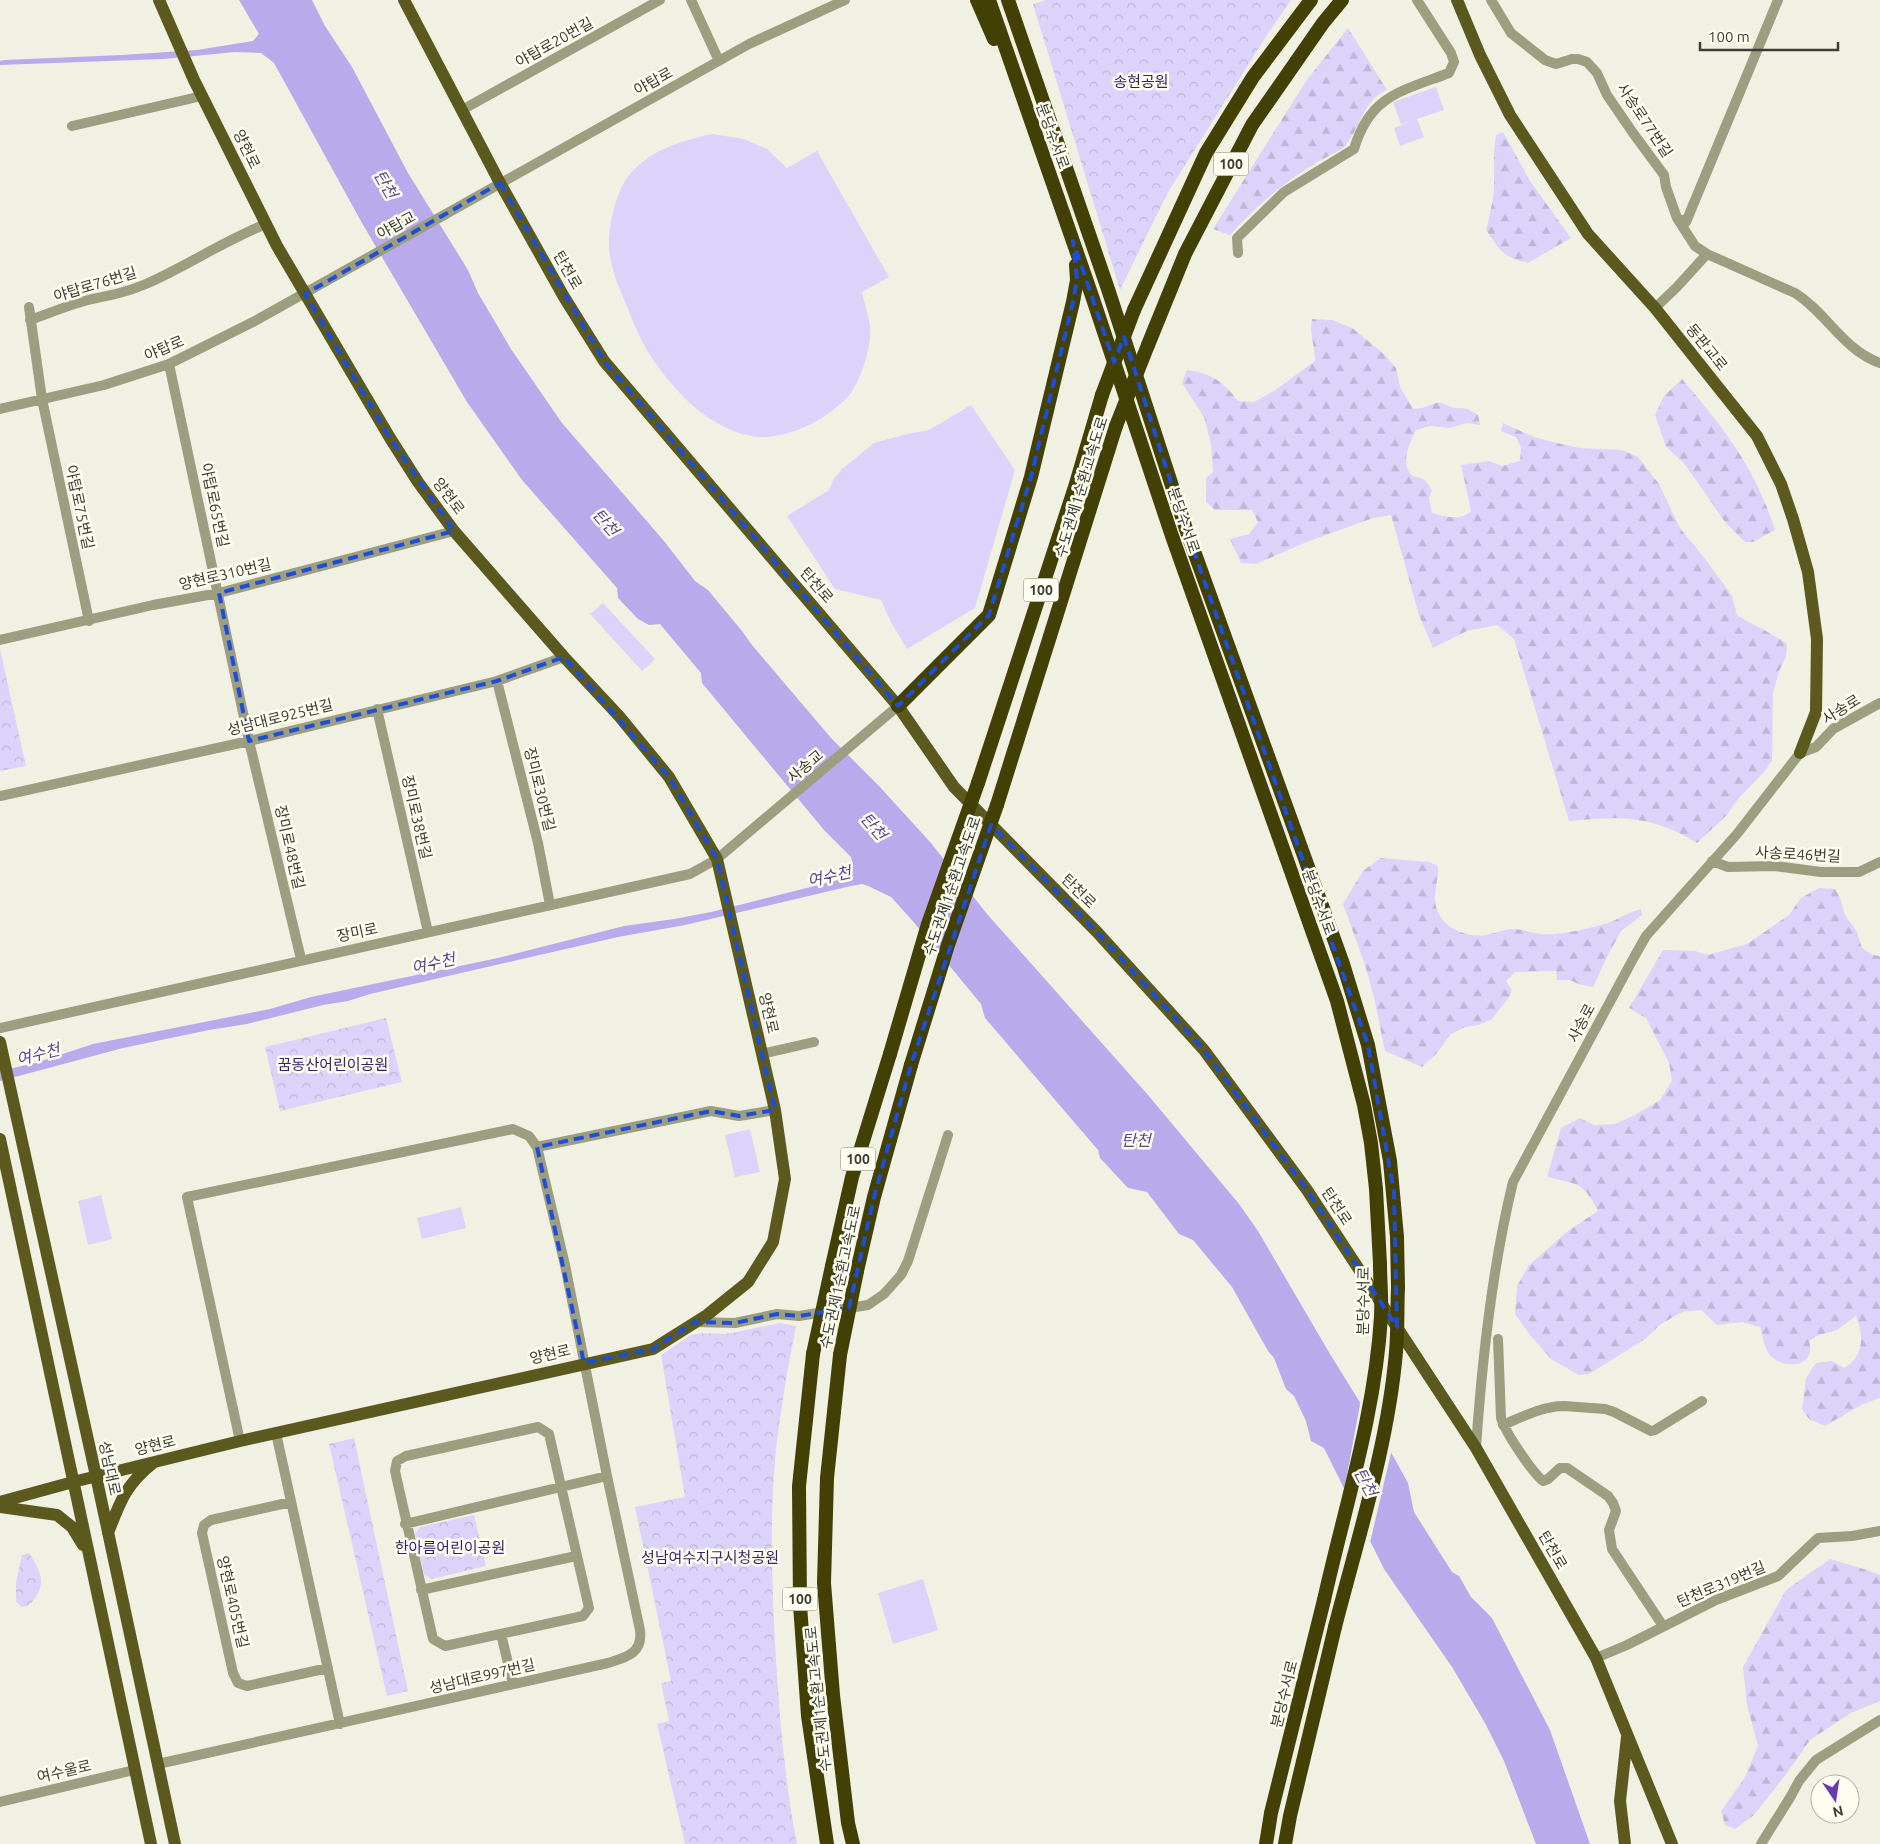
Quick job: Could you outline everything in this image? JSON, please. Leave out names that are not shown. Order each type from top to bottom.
[{"type":"highway","points":[[977,0],[1027,112]]},
{"type":"highway","name":"분당수서로","points":[[989,0],[1074,242],[1172,536],[1337,1001],[1364,1105],[1371,1144],[1376,1189],[1381,1316],[1370,1403],[1357,1467],[1271,1813],[1266,1844]]},
{"type":"highway","name":"분당수서로","points":[[1008,0],[1108,289],[1186,529],[1343,964],[1368,1045],[1390,1161],[1397,1237],[1398,1287],[1396,1352],[1384,1431],[1372,1486],[1335,1627],[1285,1844]]},
{"type":"highway","name":"수도권제1순환고속도로","points":[[827,1844],[808,1716],[800,1605],[799,1486],[813,1354],[852,1177],[928,924],[978,783],[1075,487],[1102,395],[1134,310],[1206,153],[1253,77],[1311,0]]},
{"type":"highway","name":"수도권제1순환고속도로","points":[[853,1844],[848,1823],[833,1695],[824,1583],[827,1478],[840,1356],[856,1271],[874,1197],[911,1064],[948,945],[997,805],[1116,426],[1185,254],[1252,125],[1323,22],[1342,0]]},
{"type":"highway","points":[[898,706],[989,615],[1031,477],[1073,302],[1078,280],[1074,242]]},
{"type":"main road","name":"양현로","points":[[0,1502],[155,1461],[240,1441],[653,1349],[707,1315],[748,1282],[773,1242],[786,1180],[775,1110],[717,859],[669,777],[619,716],[564,657],[454,531],[418,482],[290,270],[194,80],[159,0]]},
{"type":"main road","name":"탄천로","points":[[404,0],[500,183],[564,297],[604,361],[898,706],[954,787],[1097,932],[1204,1050],[1307,1190],[1476,1448],[1596,1658],[1672,1844]]},
{"type":"main road","name":"동판교로","points":[[1456,0],[1489,74],[1526,140],[1588,234],[1655,308],[1757,436],[1780,484],[1793,519],[1808,572],[1817,640],[1816,712],[1800,753]]},
{"type":"main road","name":"성남대로","points":[[0,1042],[175,1844]]},
{"type":"main road","points":[[0,1139],[150,1844]]},
{"type":"main road","points":[[107,1534],[120,1499],[126,1490],[155,1461]]},
{"type":"main road","points":[[0,1507],[56,1515],[72,1527],[88,1554]]},
{"type":"main road","points":[[1625,1844],[1620,1800],[1628,1735]]},
{"type":"street","name":"야탑로20번길","points":[[462,110],[660,0]]},
{"type":"street","points":[[691,0],[720,61]]},
{"type":"street","name":"야탑로","points":[[480,195],[749,44],[844,0]]},
{"type":"street","points":[[1238,253],[1237,238],[1284,192],[1354,149],[1360,131],[1370,115],[1385,98],[1449,73],[1454,62],[1451,53],[1417,0]]},
{"type":"street","name":"사송로77번길","points":[[1491,0],[1511,33],[1545,60],[1556,64],[1578,59],[1587,62],[1597,73],[1607,95],[1664,174],[1666,187],[1677,218],[1694,246],[1707,254],[1795,293],[1805,300],[1852,347],[1866,358],[1880,363]]},
{"type":"street","points":[[1677,218],[1686,222],[1778,0]]},
{"type":"street","points":[[72,126],[202,96]]},
{"type":"street","name":"야탑교","points":[[327,281],[480,195]]},
{"type":"street","name":"야탑로76번길","points":[[30,320],[90,299],[117,295],[145,284],[184,266],[248,231],[266,224]]},
{"type":"street","points":[[1655,308],[1707,254]]},
{"type":"street","name":"야탑로","points":[[0,409],[104,385],[169,364],[255,321],[327,281]]},
{"type":"street","points":[[29,307],[42,399]]},
{"type":"street","name":"야탑로65번길","points":[[169,364],[249,741]]},
{"type":"street","name":"야탑로75번길","points":[[42,399],[89,620]]},
{"type":"street","name":"양현로310번길","points":[[0,640],[153,605],[219,593],[454,531]]},
{"type":"street","name":"성남대로925번길","points":[[0,796],[249,741],[498,681],[564,657]]},
{"type":"street","name":"장미로30번길","points":[[498,681],[538,843],[550,906]]},
{"type":"street","name":"사송로","points":[[1476,1448],[1478,1408],[1492,1302],[1504,1221],[1513,1182],[1637,951],[1646,936],[1737,834],[1800,753],[1816,747],[1834,729],[1880,703]]},
{"type":"street","name":"사송교","points":[[717,859],[898,706]]},
{"type":"street","name":"장미로38번길","points":[[377,709],[428,932]]},
{"type":"street","name":"장미로48번길","points":[[249,741],[301,959]]},
{"type":"street","name":"장미로","points":[[0,1028],[301,959],[690,874],[717,859]]},
{"type":"street","name":"사송로46번길","points":[[1712,861],[1728,866],[1775,866],[1821,872],[1859,872],[1880,862]]},
{"type":"street","points":[[762,1054],[814,1042]]},
{"type":"street","points":[[240,1441],[187,1197],[513,1129],[529,1136],[537,1147],[712,1111],[739,1116],[775,1110]]},
{"type":"street","points":[[695,1322],[735,1323],[777,1314],[799,1316],[868,1305],[884,1294],[901,1275],[908,1262],[948,1135]]},
{"type":"street","name":"성남대로997번길","points":[[158,1764],[614,1661],[634,1652],[642,1640],[557,1229],[537,1147]]},
{"type":"street","points":[[1498,1339],[1503,1425],[1543,1481],[1560,1468],[1567,1468],[1608,1496],[1616,1511],[1609,1530],[1612,1549],[1663,1626]]},
{"type":"street","points":[[1503,1425],[1525,1416],[1564,1406],[1605,1409],[1619,1414],[1646,1429],[1656,1430],[1702,1401]]},
{"type":"street","points":[[538,1427],[549,1434],[589,1608],[583,1616],[445,1646],[433,1639],[405,1524],[395,1471],[397,1461],[406,1456],[538,1427]]},
{"type":"street","points":[[276,1433],[340,1724]]},
{"type":"street","points":[[405,1524],[607,1476]]},
{"type":"street","name":"양현로405번길","points":[[292,1502],[211,1520],[204,1525],[202,1533],[233,1673],[238,1683],[246,1686],[328,1668]]},
{"type":"street","name":"탄천로319번길","points":[[1596,1658],[1716,1600],[1778,1576],[1818,1538],[1852,1536],[1880,1531]]},
{"type":"street","points":[[421,1590],[576,1556]]},
{"type":"street","points":[[501,1634],[512,1684]]},
{"type":"street","points":[[1761,1844],[1799,1781],[1816,1760],[1880,1720]]},
{"type":"street","name":"여수울로","points":[[0,1802],[134,1770]]},
{"type":"highlighted area","points":[[500,183],[604,361],[898,706],[989,615],[1031,477],[1073,302],[1077,280],[1073,241],[1114,362],[1124,337],[1186,529],[1368,1045],[1394,1192],[1397,1327],[1307,1190],[1204,1050],[1097,932],[991,825],[911,1065],[874,1197],[849,1308],[799,1316],[777,1314],[735,1323],[695,1322],[653,1349],[584,1363],[537,1147],[711,1111],[739,1116],[775,1110],[717,859],[669,777],[564,657],[497,681],[249,741],[219,593],[454,531],[390,438],[305,294]]},
{"type":"green space","name":"송현공원","points":[[1046,0],[1291,0],[1167,194],[1120,290],[1033,4]]},
{"type":"green space","points":[[1348,28],[1387,90],[1372,101],[1342,149],[1311,166],[1282,186],[1255,209],[1230,235],[1213,229],[1306,81]]},
{"type":"green space","points":[[1436,87],[1444,110],[1417,119],[1424,137],[1400,146],[1394,128],[1409,122],[1401,124],[1393,102]]},
{"type":"green space","points":[[1503,132],[1530,181],[1571,238],[1528,263],[1519,261],[1502,252],[1486,230],[1492,206],[1496,135]]},
{"type":"green space","points":[[712,134],[744,139],[767,149],[787,168],[817,151],[889,277],[862,292],[870,325],[870,334],[861,374],[851,392],[824,417],[783,435],[761,437],[735,432],[705,415],[679,392],[648,352],[620,291],[611,262],[609,239],[613,213],[618,195],[625,181],[642,162],[663,149],[687,140]]},
{"type":"green space","points":[[1312,319],[1332,320],[1352,328],[1384,354],[1396,368],[1400,387],[1413,409],[1442,403],[1454,408],[1468,409],[1478,415],[1480,425],[1467,423],[1450,428],[1430,426],[1416,430],[1407,453],[1407,466],[1413,476],[1423,479],[1432,490],[1429,498],[1432,513],[1448,517],[1458,517],[1471,511],[1461,465],[1489,461],[1502,466],[1520,461],[1521,448],[1516,437],[1501,431],[1503,423],[1534,437],[1579,448],[1622,450],[1638,457],[1659,484],[1680,528],[1732,596],[1737,615],[1787,644],[1786,657],[1779,671],[1773,693],[1772,760],[1764,772],[1738,799],[1727,815],[1697,843],[1665,827],[1650,822],[1620,818],[1569,821],[1514,639],[1497,625],[1467,631],[1433,648],[1419,615],[1391,515],[1373,518],[1309,541],[1256,564],[1241,563],[1230,539],[1249,534],[1258,522],[1252,510],[1215,510],[1206,502],[1206,478],[1213,472],[1211,444],[1204,417],[1182,383],[1187,370],[1203,374],[1216,379],[1238,401],[1254,402],[1274,391],[1315,361],[1311,329]]},
{"type":"green space","points":[[1682,379],[1725,432],[1758,487],[1775,530],[1753,542],[1745,542],[1725,522],[1684,463],[1666,447],[1655,415],[1664,396]]},
{"type":"green space","points":[[971,405],[1015,470],[975,608],[907,649],[881,600],[835,589],[787,516],[829,490],[833,480],[842,469],[874,443],[929,430]]},
{"type":"green space","points":[[603,603],[655,659],[642,671],[590,614]]},
{"type":"green space","points":[[0,649],[26,766],[0,771]]},
{"type":"green space","points":[[1381,858],[1429,862],[1438,866],[1435,901],[1438,912],[1441,918],[1452,928],[1465,934],[1479,936],[1512,929],[1542,934],[1557,934],[1607,923],[1641,909],[1642,915],[1621,931],[1593,987],[1570,980],[1557,980],[1556,971],[1515,972],[1506,981],[1512,990],[1510,996],[1492,1019],[1479,1025],[1465,1027],[1451,1034],[1436,1054],[1422,1067],[1385,1051],[1374,997],[1365,965],[1343,904],[1363,871]]},
{"type":"green space","points":[[1819,888],[1835,889],[1845,915],[1857,932],[1862,948],[1873,955],[1880,956],[1880,1398],[1863,1404],[1825,1426],[1809,1419],[1802,1409],[1806,1378],[1816,1363],[1832,1361],[1844,1368],[1851,1363],[1859,1352],[1861,1338],[1856,1316],[1837,1330],[1819,1335],[1809,1341],[1810,1352],[1807,1358],[1797,1364],[1791,1364],[1778,1361],[1769,1354],[1760,1327],[1742,1322],[1717,1325],[1701,1310],[1682,1312],[1661,1324],[1645,1339],[1589,1374],[1579,1375],[1551,1359],[1515,1314],[1517,1286],[1529,1265],[1568,1231],[1598,1211],[1588,1194],[1579,1186],[1547,1177],[1561,1128],[1580,1118],[1594,1125],[1615,1124],[1660,1100],[1672,1081],[1669,1063],[1646,1018],[1629,1008],[1663,950],[1695,951],[1708,955],[1747,944],[1789,915],[1801,898]]},
{"type":"green space","name":"꿈동산어린이공원","points":[[386,1018],[402,1082],[280,1111],[265,1047]]},
{"type":"green space","points":[[750,1129],[760,1172],[735,1177],[725,1135]]},
{"type":"green space","points":[[101,1195],[112,1239],[88,1245],[78,1201]]},
{"type":"green space","points":[[461,1207],[466,1228],[422,1239],[417,1218]]},
{"type":"green space","name":"성남여수지구시청공원","points":[[780,1323],[796,1326],[776,1449],[772,1502],[772,1581],[781,1729],[789,1798],[797,1844],[685,1844],[657,1724],[669,1721],[661,1683],[671,1681],[635,1507],[685,1497],[661,1355],[691,1335],[702,1333],[724,1334]]},
{"type":"green space","points":[[354,1438],[408,1691],[387,1696],[329,1444]]},
{"type":"green space","name":"한아름어린이공원","points":[[474,1515],[486,1566],[432,1579],[424,1575],[415,1534],[420,1527]]},
{"type":"green space","points":[[29,1553],[40,1575],[41,1586],[35,1598],[28,1605],[22,1607],[16,1602],[16,1582],[22,1555]]},
{"type":"green space","points":[[1830,1559],[1880,1575],[1880,1701],[1851,1713],[1810,1740],[1754,1815],[1735,1829],[1725,1825],[1721,1811],[1744,1779],[1758,1746],[1747,1705],[1743,1667],[1786,1590]]},
{"type":"green space","points":[[923,1579],[938,1630],[893,1644],[878,1593]]},
{"type":"water","name":"탄천","points":[[239,0],[312,0],[325,26],[352,67],[408,173],[468,270],[478,293],[511,349],[562,423],[664,541],[695,581],[708,590],[831,738],[879,786],[931,843],[987,914],[1148,1095],[1239,1204],[1258,1231],[1330,1354],[1392,1454],[1408,1483],[1414,1512],[1452,1572],[1459,1576],[1471,1597],[1492,1618],[1550,1730],[1590,1844],[1536,1844],[1504,1761],[1485,1723],[1452,1667],[1384,1569],[1324,1448],[1311,1441],[1306,1421],[1294,1396],[1286,1389],[1274,1358],[1268,1351],[1232,1287],[1193,1240],[1179,1234],[1147,1192],[1128,1188],[1100,1158],[1098,1150],[985,1018],[981,1004],[891,897],[862,884],[851,886],[685,925],[618,937],[247,1024],[123,1048],[0,1081],[0,1071],[35,1063],[93,1044],[270,1009],[311,997],[498,958],[624,926],[711,912],[842,879],[852,874],[853,865],[851,857],[824,830],[702,683],[701,673],[660,624],[649,625],[638,619],[618,598],[617,588],[522,480],[467,402],[362,223],[274,63],[261,53],[235,52],[163,59],[0,65],[0,61],[4,60],[197,50],[253,41],[259,34]]},
{"type":"pier","points":[[1361,1399],[1392,1449],[1370,1543],[1344,1491]]},
{"type":"water label","name":"여수천","points":[[829,876]]},
{"type":"water label","name":"여수천","points":[[433,963]]},
{"type":"water label","name":"여수천","points":[[38,1054]]}]
